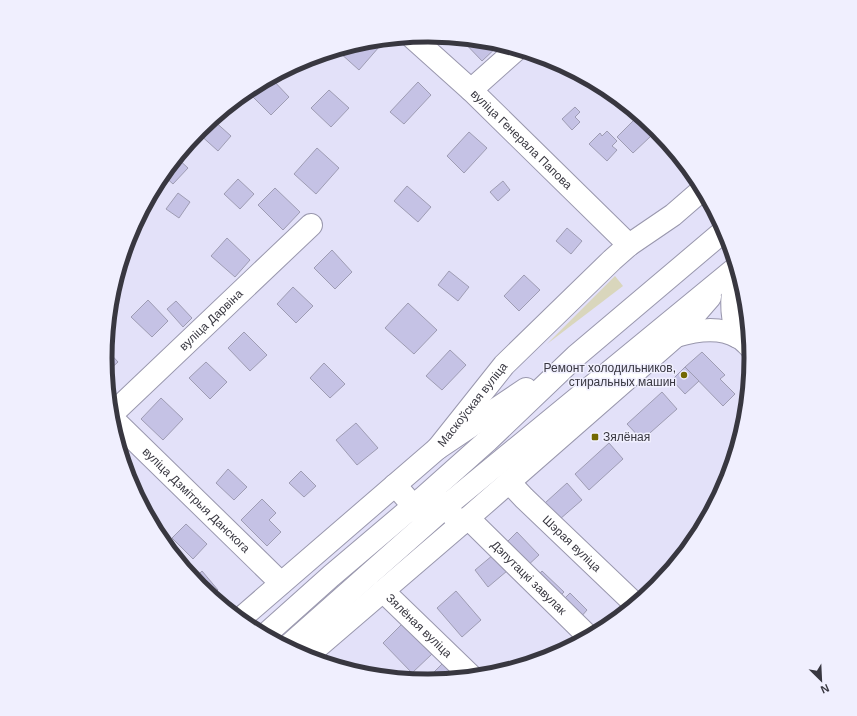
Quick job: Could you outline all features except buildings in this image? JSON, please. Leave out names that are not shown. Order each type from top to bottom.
[{"type":"street","name":"вуліца Генерала Папова","points":[[418,42],[471,90],[629,245]]},
{"type":"street","points":[[471,90],[512,54]]},
{"type":"street","name":"Маскоўская вуліца","points":[[245,615],[438,448],[504,365],[629,245],[673,215],[698,193]]},
{"type":"street","name":"вуліца Дарвіна","points":[[117,410],[311,225]]},
{"type":"street","points":[[438,499],[487,441],[576,356],[719,235]]},
{"type":"street","points":[[292,642],[438,499],[732,271]]},
{"type":"street","points":[[312,652],[676,336],[733,272]]},
{"type":"street","points":[[735,280],[731,300],[734,326],[744,342]]},
{"type":"street","points":[[676,336],[703,330],[716,330],[744,342]]},
{"type":"street","points":[[438,448],[576,356]]},
{"type":"street","name":"вуліца Дзмітрыя Данскога","points":[[120,425],[281,583]]},
{"type":"street","name":"Шэрая вуліца","points":[[509,482],[632,600]]},
{"type":"street","points":[[394,485],[421,514]]},
{"type":"street","name":"Дэпутацкі завулак","points":[[438,499],[464,521],[584,633]]},
{"type":"street","points":[[269,631],[331,576],[421,514]]},
{"type":"street","name":"Зялёная вуліца","points":[[383,591],[466,671]]},
{"type":"shaded area","points":[[615,276],[623,286],[547,344]]},
{"type":"place","name":"Ремонт холодильников, стиральных машин","points":[[684,375]]},
{"type":"place","name":"Зялёная","points":[[595,437]]}]
